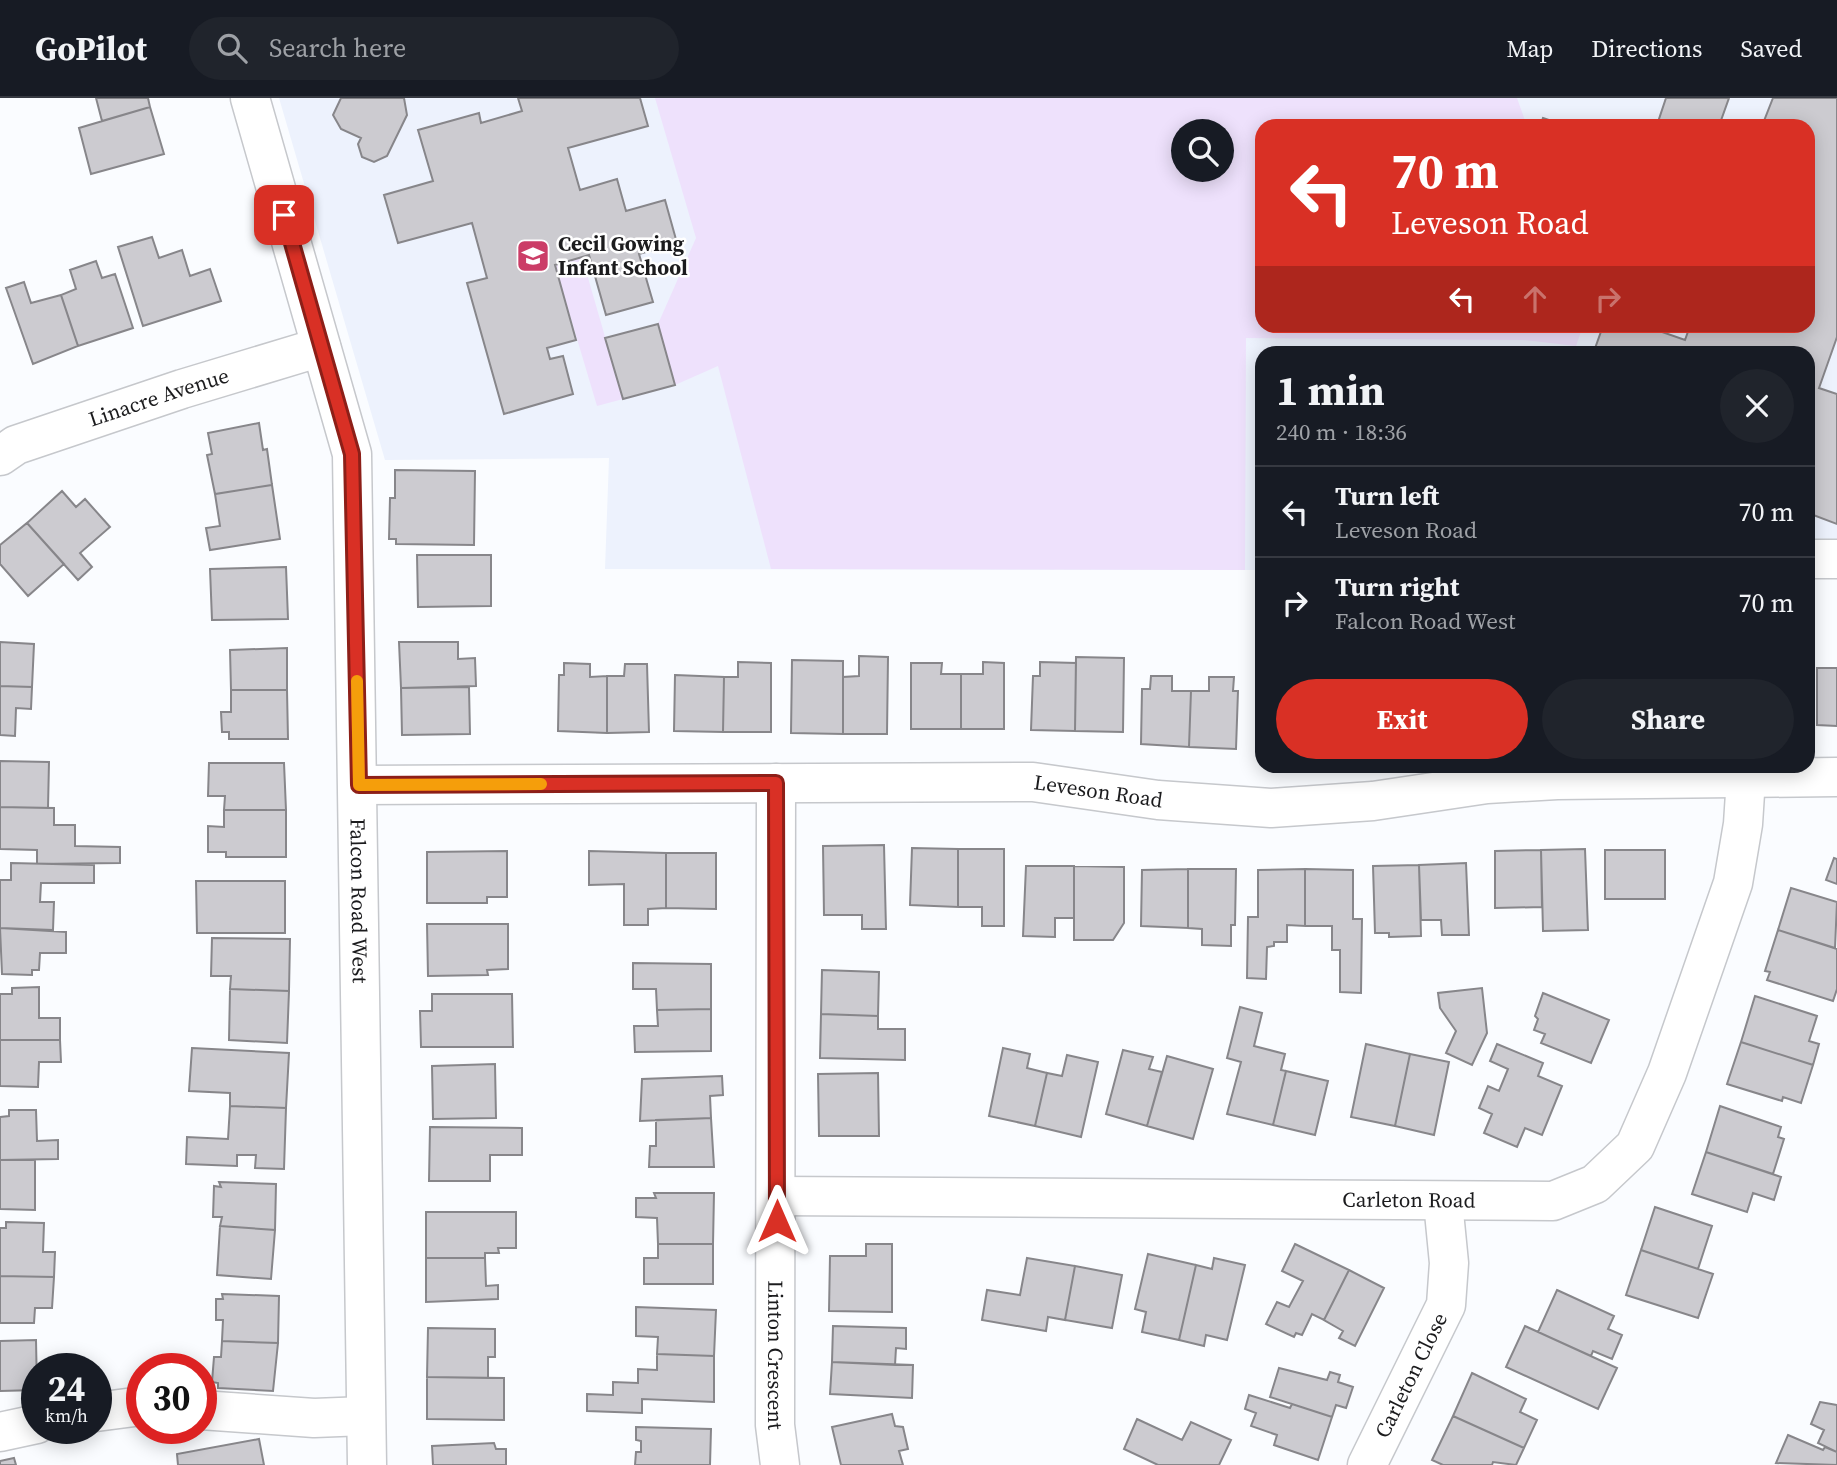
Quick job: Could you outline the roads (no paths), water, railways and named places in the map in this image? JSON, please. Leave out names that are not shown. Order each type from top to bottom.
[{"type":"street","name":"Falcon Road West","points":[[250,98],[352,454],[367,1465]]},
{"type":"street","name":"Linacre Avenue","points":[[0,456],[16,445],[170,393],[321,347]]},
{"type":"street","points":[[1815,559],[1837,559]]},
{"type":"street","name":"Leveson Road","points":[[359,785],[1033,782],[1157,800],[1271,808],[1373,801],[1487,783],[1837,777]]},
{"type":"street","name":"Carleton Road","points":[[777,1196],[1443,1202],[1553,1200],[1595,1184],[1635,1146],[1667,1073],[1732,883],[1743,824],[1746,778]]},
{"type":"street","name":"Linton Crescent","points":[[776,783],[775,1425],[780,1465]]},
{"type":"street","name":"Carleton Close","points":[[1367,1465],[1446,1305],[1449,1263],[1443,1202]]},
{"type":"street","points":[[217,1411],[314,1418],[365,1416]]},
{"type":"street","points":[[0,1432],[21,1427]]},
{"type":"place","name":"Cecil Gowing Infant School","points":[[533,256]]}]
